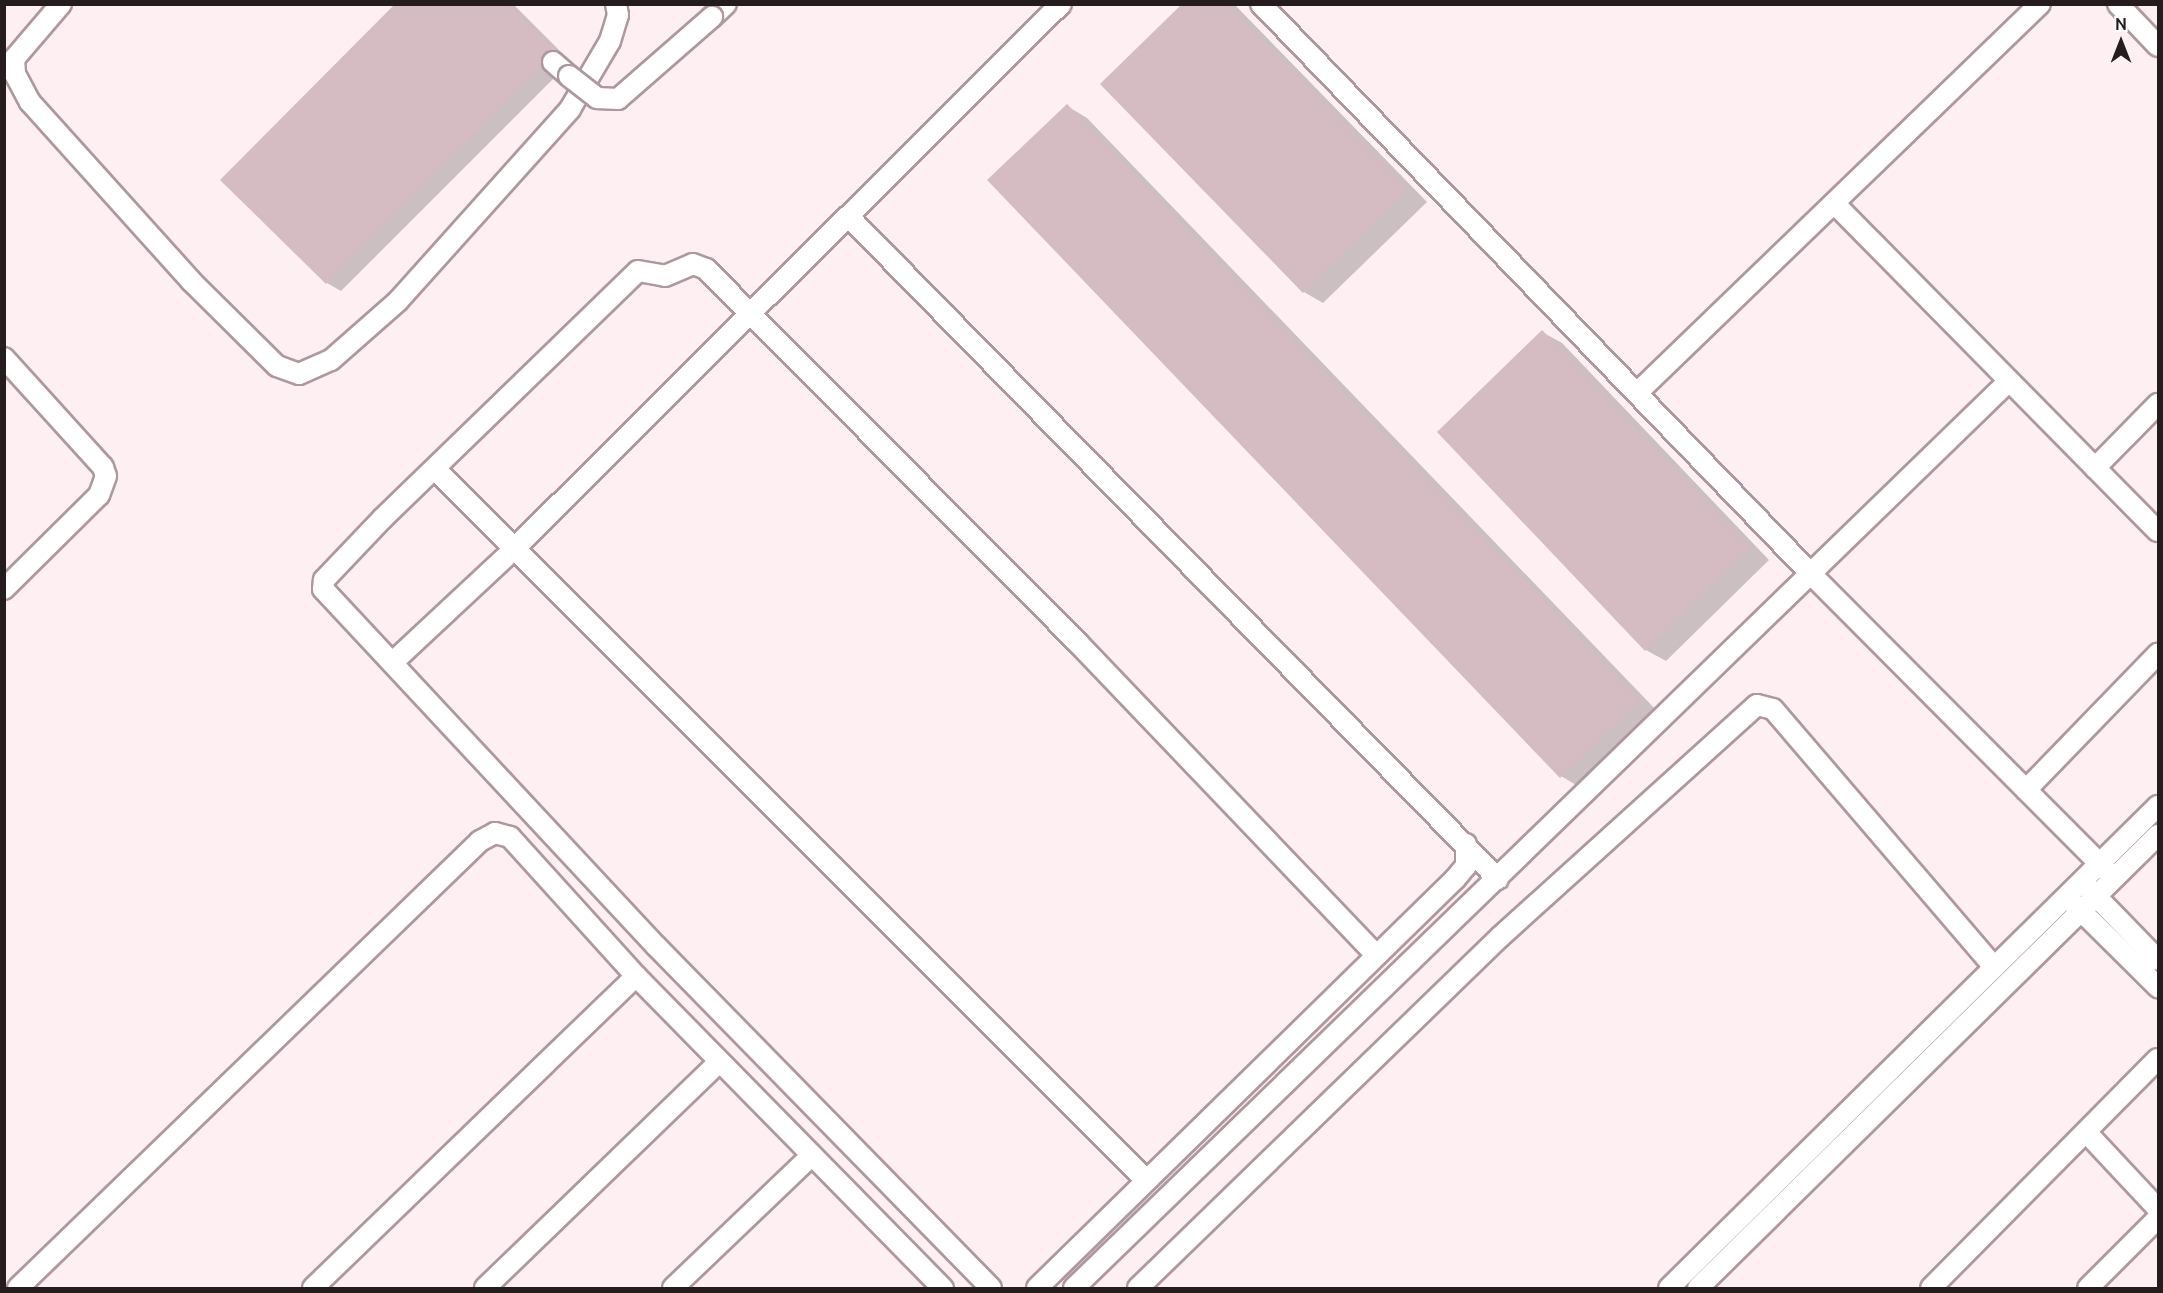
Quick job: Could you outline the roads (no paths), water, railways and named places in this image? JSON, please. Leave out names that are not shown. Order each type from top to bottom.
[{"type":"street","points":[[61,4],[14,59],[15,74],[30,102],[191,281],[277,366],[299,374],[326,364],[398,301],[570,109],[610,41],[618,15],[616,4]]},
{"type":"street","points":[[393,662],[512,551],[1061,4]]},
{"type":"street","points":[[1261,4],[1811,574],[2114,878]]},
{"type":"street","points":[[1637,393],[2040,4]]},
{"type":"street","points":[[2118,4],[2158,46]]},
{"type":"street","points":[[553,62],[597,98],[618,99],[719,11]]},
{"type":"street","points":[[1834,203],[2008,382],[2158,531]]},
{"type":"street","points":[[849,217],[1467,844],[1498,879]]},
{"type":"street","points":[[991,1288],[656,946],[393,662],[324,591],[323,584],[435,470],[639,270],[665,276],[693,264],[702,265],[753,313],[1376,955]]},
{"type":"street","points":[[4,358],[103,467],[106,476],[99,495],[4,589]]},
{"type":"street","points":[[1074,1288],[2008,382]]},
{"type":"street","points":[[2095,468],[2158,404]]},
{"type":"street","points":[[435,470],[512,551],[1145,1179]]},
{"type":"street","points":[[2026,790],[2158,654]]},
{"type":"street","points":[[1138,1288],[1500,937],[1757,705],[1773,709],[1994,967]]},
{"type":"street","points":[[1698,1288],[2074,904],[2082,881],[2158,806]]},
{"type":"street","points":[[18,1288],[488,836],[503,833],[510,837],[636,976],[719,1062],[943,1288]]},
{"type":"street","points":[[1669,1288],[1994,967],[2074,904],[2096,897],[2158,835]]},
{"type":"street","points":[[1037,1288],[1145,1179],[1462,871],[1468,860],[1467,844]]},
{"type":"street","points":[[2082,881],[2158,960]]},
{"type":"street","points":[[2074,904],[2158,987]]},
{"type":"street","points":[[313,1288],[636,976]]},
{"type":"street","points":[[1931,1288],[2158,1059]]},
{"type":"street","points":[[485,1288],[719,1062]]},
{"type":"street","points":[[2086,1132],[2158,1209]]},
{"type":"street","points":[[673,1288],[811,1156]]},
{"type":"street","points":[[2088,1288],[2158,1218]]}]
